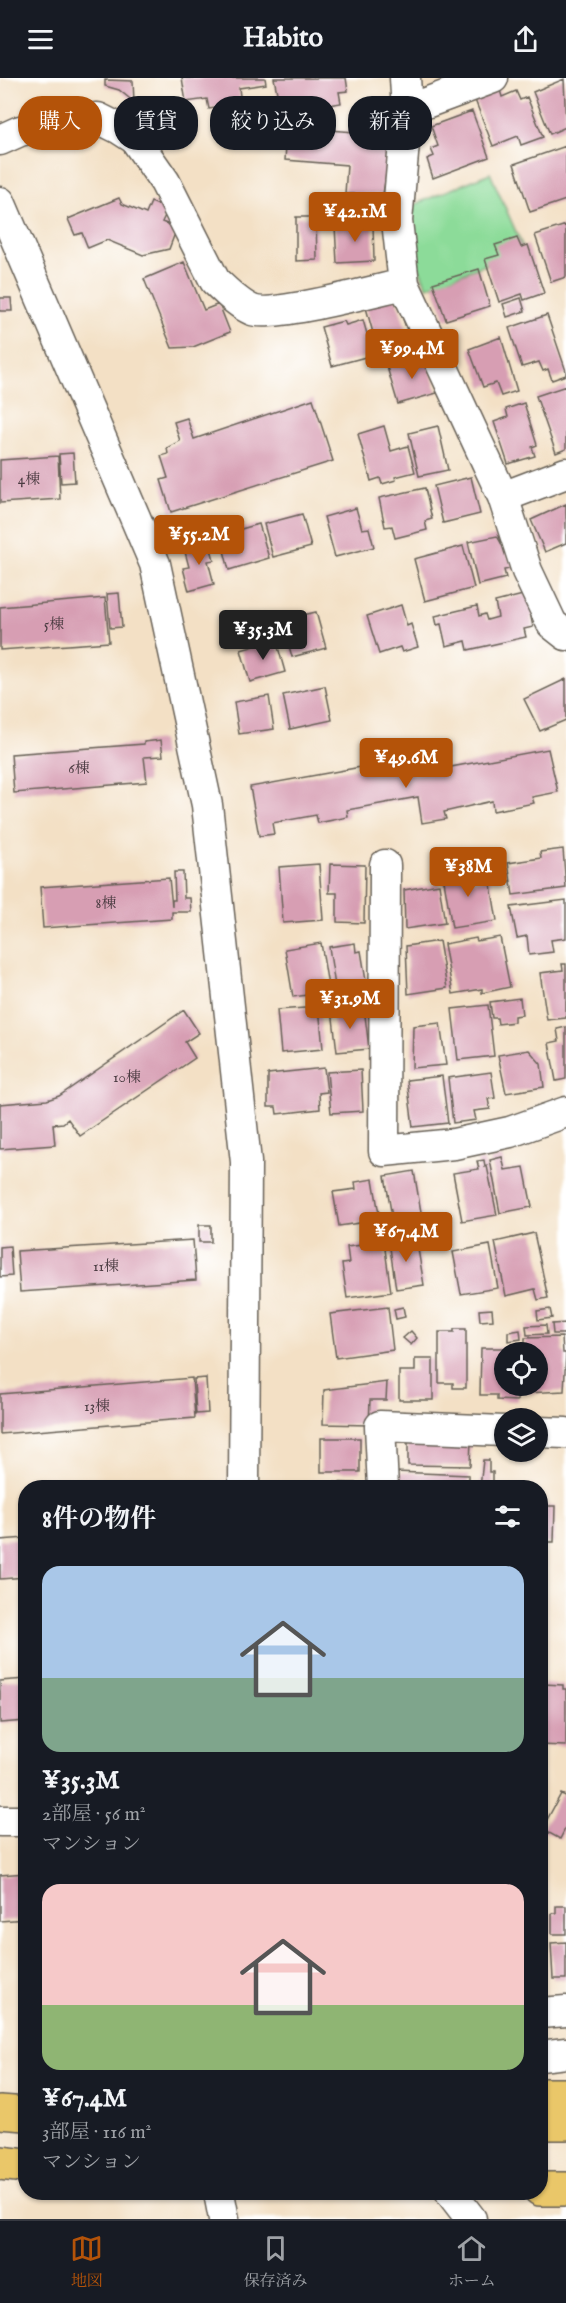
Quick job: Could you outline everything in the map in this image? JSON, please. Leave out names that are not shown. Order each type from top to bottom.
[{"type":"highway","points":[[0,2095],[18,2097]]},
{"type":"highway","points":[[548,2095],[566,2096]]},
{"type":"highway","points":[[0,2112],[18,2113]]},
{"type":"highway","points":[[548,2123],[566,2123]]},
{"type":"highway","points":[[548,2132],[566,2132]]},
{"type":"highway","points":[[0,2165],[18,2167]]},
{"type":"highway","points":[[548,2183],[566,2183]]},
{"type":"highway","points":[[548,2189],[566,2189]]},
{"type":"street","points":[[405,78],[406,96]]},
{"type":"street","points":[[432,101],[493,78]]},
{"type":"street","points":[[0,140],[20,131],[54,123],[98,118],[135,139],[165,182],[215,281],[253,310],[282,311],[404,284]]},
{"type":"street","points":[[403,150],[397,221],[404,284],[503,497],[526,570],[552,624],[566,635]]},
{"type":"street","points":[[0,202],[155,564],[207,805],[246,1162],[244,1480]]},
{"type":"street","points":[[503,497],[566,473]]},
{"type":"street","points":[[385,865],[384,1151],[454,1144],[499,1135],[566,1112]]},
{"type":"street","points":[[383,1480],[380,1426],[494,1431]]},
{"type":"street","points":[[548,1432],[566,1433]]},
{"type":"street","points":[[0,1821],[18,1821]]},
{"type":"street","points":[[548,2012],[566,2011]]},
{"type":"street","points":[[548,2055],[566,2053]]},
{"type":"street","points":[[220,2200],[224,2219]]},
{"type":"street","points":[[456,2200],[471,2219]]},
{"type":"green space","points":[[490,173],[524,250],[427,287],[411,249],[411,206]]},
{"type":"building","points":[[182,78],[265,78],[266,84],[239,88],[240,96],[210,96],[210,109],[207,99],[198,100],[198,96],[185,96]]},
{"type":"building","points":[[274,78],[346,78],[348,91],[339,92],[341,103],[336,104],[336,96],[278,96]]},
{"type":"building","points":[[564,79],[566,127],[550,134],[533,92]]},
{"type":"building","points":[[105,80],[133,81],[134,96],[126,96],[119,90],[105,86]]},
{"type":"building","points":[[500,90],[502,97],[516,91],[520,100],[527,97],[543,137],[521,145],[518,136],[493,146],[475,100]]},
{"type":"building","points":[[472,111],[489,157],[433,178],[427,159],[434,156],[432,149],[438,146],[432,126]]},
{"type":"building","points":[[336,131],[348,132],[348,150],[390,150],[383,194],[345,194],[347,165],[285,160],[286,150],[336,150]]},
{"type":"building","points":[[566,146],[566,200],[530,212],[514,164]]},
{"type":"building","points":[[119,198],[122,204],[146,214],[151,202],[168,209],[162,222],[177,228],[169,249],[143,255],[107,240],[88,248],[82,233],[75,235],[68,219]]},
{"type":"building","points":[[296,217],[316,217],[317,260],[296,261]]},
{"type":"building","points":[[373,224],[374,261],[337,263],[335,226]]},
{"type":"building","points":[[566,225],[566,277],[551,282],[535,235]]},
{"type":"building","points":[[517,238],[521,247],[528,245],[544,293],[524,300],[522,294],[499,302],[485,259],[499,255],[495,245]]},
{"type":"building","points":[[184,262],[204,310],[219,304],[230,332],[193,347],[172,348],[144,279]]},
{"type":"building","points":[[479,269],[490,306],[446,320],[433,283]]},
{"type":"building","points":[[395,296],[411,342],[378,351],[365,304]]},
{"type":"building","points":[[0,298],[11,298],[12,311],[0,311]]},
{"type":"building","points":[[521,298],[525,311],[507,317],[503,304]]},
{"type":"building","points":[[547,315],[566,371],[566,375],[552,380],[548,369],[543,371],[539,362],[522,367],[509,328]]},
{"type":"building","points":[[363,320],[373,355],[332,366],[321,327],[344,321],[346,325]]},
{"type":"building","points":[[501,337],[517,391],[501,396],[496,383],[483,387],[469,349]]},
{"type":"building","points":[[427,356],[437,393],[398,404],[387,367]]},
{"type":"building","points":[[566,386],[566,449],[556,453],[536,396]]},
{"type":"building","points":[[313,399],[333,461],[171,512],[161,480],[168,478],[161,456],[168,454],[167,448],[180,441],[174,422],[187,418],[194,439]]},
{"type":"building","points":[[524,403],[537,445],[532,447],[535,456],[508,464],[494,422],[508,417],[506,409]]},
{"type":"building","points":[[384,426],[391,451],[408,446],[415,472],[395,477],[396,480],[382,484],[380,478],[371,481],[358,434]]},
{"type":"building","points":[[438,426],[448,470],[419,476],[409,433]]},
{"type":"building","points":[[73,453],[75,482],[61,483],[59,454]]},
{"type":"building","points":[[58,456],[60,499],[0,503],[0,460]]},
{"type":"building","points":[[471,477],[480,514],[443,523],[434,486]]},
{"type":"building","points":[[425,488],[432,519],[425,521],[427,530],[395,538],[392,526],[385,527],[379,498]]},
{"type":"building","points":[[566,504],[566,543],[545,552],[531,520]]},
{"type":"building","points":[[356,508],[362,529],[369,528],[374,547],[335,557],[324,517]]},
{"type":"building","points":[[302,514],[311,547],[273,557],[264,524]]},
{"type":"building","points":[[259,524],[269,558],[229,570],[220,535]]},
{"type":"building","points":[[497,536],[515,568],[504,570],[506,578],[478,585],[468,542]]},
{"type":"building","points":[[209,541],[214,560],[208,561],[214,584],[189,591],[183,568],[189,567],[184,548]]},
{"type":"building","points":[[463,546],[474,588],[425,601],[414,559]]},
{"type":"building","points":[[119,593],[122,627],[110,628],[107,594]]},
{"type":"building","points":[[531,593],[536,616],[531,617],[533,627],[524,629],[526,637],[468,650],[466,641],[446,646],[441,624],[437,625],[435,616],[477,606],[479,616],[485,614],[487,620],[498,617],[495,602]]},
{"type":"building","points":[[105,598],[109,642],[0,650],[0,607]]},
{"type":"building","points":[[401,605],[407,626],[411,624],[418,647],[402,652],[400,647],[379,654],[367,616]]},
{"type":"building","points":[[316,612],[326,648],[292,657],[282,620]]},
{"type":"building","points":[[276,640],[285,672],[250,682],[241,650]]},
{"type":"building","points":[[566,679],[566,720],[540,731],[524,699]]},
{"type":"building","points":[[325,686],[332,720],[290,729],[283,695]]},
{"type":"building","points":[[269,696],[274,729],[239,734],[234,702]]},
{"type":"building","points":[[161,740],[163,756],[144,757],[147,782],[14,793],[11,754],[144,744],[144,742]]},
{"type":"building","points":[[548,749],[558,792],[532,797],[534,803],[493,811],[492,801],[444,812],[446,819],[422,823],[418,797],[347,810],[348,817],[318,823],[316,815],[272,823],[274,834],[259,836],[250,787],[411,758],[413,774]]},
{"type":"building","points":[[563,849],[566,888],[513,895],[508,863],[541,858],[540,852]]},
{"type":"building","points":[[319,864],[323,920],[283,923],[279,867]]},
{"type":"building","points":[[330,864],[365,865],[364,923],[337,922],[337,893],[329,893]]},
{"type":"building","points":[[470,865],[473,881],[490,879],[497,921],[452,928],[442,869]]},
{"type":"building","points":[[174,872],[183,872],[184,898],[190,898],[191,912],[172,912],[172,919],[43,928],[40,887],[169,878],[172,907],[172,900],[175,900]]},
{"type":"building","points":[[439,884],[445,923],[405,929],[404,890]]},
{"type":"building","points":[[566,900],[566,938],[551,940],[553,952],[529,955],[527,936],[517,938],[511,907]]},
{"type":"building","points":[[500,937],[510,987],[482,993],[482,989],[453,994],[444,944],[476,938],[477,941]]},
{"type":"building","points":[[439,941],[447,988],[408,994],[406,946]]},
{"type":"building","points":[[321,943],[329,992],[293,997],[285,949]]},
{"type":"building","points":[[355,943],[356,952],[361,951],[366,981],[335,986],[329,947]]},
{"type":"building","points":[[562,964],[566,964],[566,1018],[547,1020],[540,973],[563,970]]},
{"type":"building","points":[[520,998],[522,1015],[514,1016],[514,1022],[498,1024],[497,1018],[492,1018],[490,1002]]},
{"type":"building","points":[[488,1005],[494,1056],[458,1060],[452,1009]]},
{"type":"building","points":[[319,1007],[323,1049],[281,1053],[277,1010]]},
{"type":"building","points":[[364,1007],[369,1049],[337,1052],[332,1010]]},
{"type":"building","points":[[184,1010],[199,1033],[185,1042],[195,1058],[80,1136],[68,1119],[63,1123],[53,1124],[55,1145],[0,1149],[0,1104],[47,1100],[59,1096]]},
{"type":"building","points":[[440,1023],[446,1065],[412,1068],[413,1026]]},
{"type":"building","points":[[566,1027],[566,1079],[556,1081],[549,1043],[559,1041],[557,1029]]},
{"type":"building","points":[[529,1050],[541,1064],[544,1087],[506,1093],[498,1055]]},
{"type":"building","points":[[324,1068],[327,1092],[319,1093],[320,1109],[277,1114],[276,1107],[268,1107],[268,1074]]},
{"type":"building","points":[[361,1070],[363,1111],[331,1113],[327,1072]]},
{"type":"building","points":[[491,1072],[495,1098],[488,1099],[490,1109],[474,1111],[476,1120],[453,1123],[448,1078]]},
{"type":"building","points":[[442,1076],[448,1123],[413,1127],[407,1080]]},
{"type":"building","points":[[502,1157],[505,1170],[524,1167],[532,1207],[500,1213],[490,1160]]},
{"type":"building","points":[[484,1160],[497,1215],[462,1221],[453,1173],[479,1169],[477,1161]]},
{"type":"building","points":[[414,1171],[422,1218],[393,1223],[385,1176]]},
{"type":"building","points":[[373,1179],[380,1220],[339,1226],[333,1192],[356,1189],[355,1182]]},
{"type":"building","points":[[199,1225],[211,1225],[211,1242],[199,1242]]},
{"type":"building","points":[[534,1233],[548,1298],[538,1300],[535,1289],[506,1296],[495,1242]]},
{"type":"building","points":[[416,1237],[424,1285],[396,1289],[389,1241]]},
{"type":"building","points":[[193,1240],[196,1280],[20,1292],[17,1251]]},
{"type":"building","points":[[384,1242],[391,1292],[347,1298],[342,1264],[349,1263],[347,1247]]},
{"type":"building","points":[[490,1245],[498,1288],[461,1294],[453,1252]]},
{"type":"building","points":[[10,1246],[12,1276],[0,1277],[0,1247]]},
{"type":"building","points":[[388,1307],[393,1350],[336,1358],[330,1314]]},
{"type":"building","points":[[403,1307],[405,1317],[396,1319],[394,1309]]},
{"type":"building","points":[[492,1309],[493,1320],[480,1321],[479,1310]]},
{"type":"building","points":[[550,1309],[552,1318],[538,1320],[537,1311]]},
{"type":"building","points":[[566,1323],[566,1334],[553,1334],[552,1324]]},
{"type":"building","points":[[546,1325],[547,1334],[527,1335],[526,1326]]},
{"type":"building","points":[[454,1329],[466,1329],[466,1388],[453,1388],[453,1383],[439,1383],[439,1332],[454,1332]]},
{"type":"building","points":[[520,1330],[521,1339],[508,1341],[508,1332]]},
{"type":"building","points":[[411,1331],[417,1338],[411,1345],[403,1338]]},
{"type":"building","points":[[562,1337],[563,1353],[566,1353],[564,1391],[548,1392],[548,1342],[525,1342],[525,1338]]},
{"type":"building","points":[[481,1348],[494,1348],[494,1395],[480,1395]]},
{"type":"building","points":[[415,1359],[433,1359],[433,1400],[399,1400],[399,1371],[415,1371]]},
{"type":"building","points":[[192,1378],[195,1418],[0,1434],[0,1394]]},
{"type":"building","points":[[206,1378],[208,1413],[196,1414],[194,1379]]},
{"type":"building","points":[[387,1382],[386,1400],[370,1400],[369,1425],[323,1424],[324,1390]]},
{"type":"building","points":[[497,1396],[517,1396],[517,1401],[497,1400]]},
{"type":"building","points":[[321,1438],[360,1438],[360,1472],[321,1472]]},
{"type":"building","points":[[408,1438],[471,1439],[470,1466],[408,1465]]},
{"type":"building","points":[[483,1460],[489,1460],[489,1472],[493,1472],[493,1480],[481,1480]]},
{"type":"building","points":[[395,1472],[469,1475],[469,1480],[394,1480]]},
{"type":"building","points":[[548,1506],[555,1506],[554,1542],[548,1542]]},
{"type":"building","points":[[18,1539],[18,1578],[0,1579],[0,1540]]},
{"type":"building","points":[[18,1680],[18,1722],[0,1723],[0,1681]]},
{"type":"building","points":[[548,1684],[563,1685],[563,1689],[566,1689],[566,1746],[548,1745]]},
{"type":"building","points":[[561,1794],[566,1796],[566,1827],[560,1839],[548,1832],[548,1818]]},
{"type":"building","points":[[18,1874],[18,1920],[0,1921],[0,1875]]},
{"type":"building","points":[[556,1906],[566,1906],[566,1934],[552,1934],[552,1913],[556,1913]]},
{"type":"building","points":[[566,1942],[566,1979],[553,1979],[551,1943]]}]
